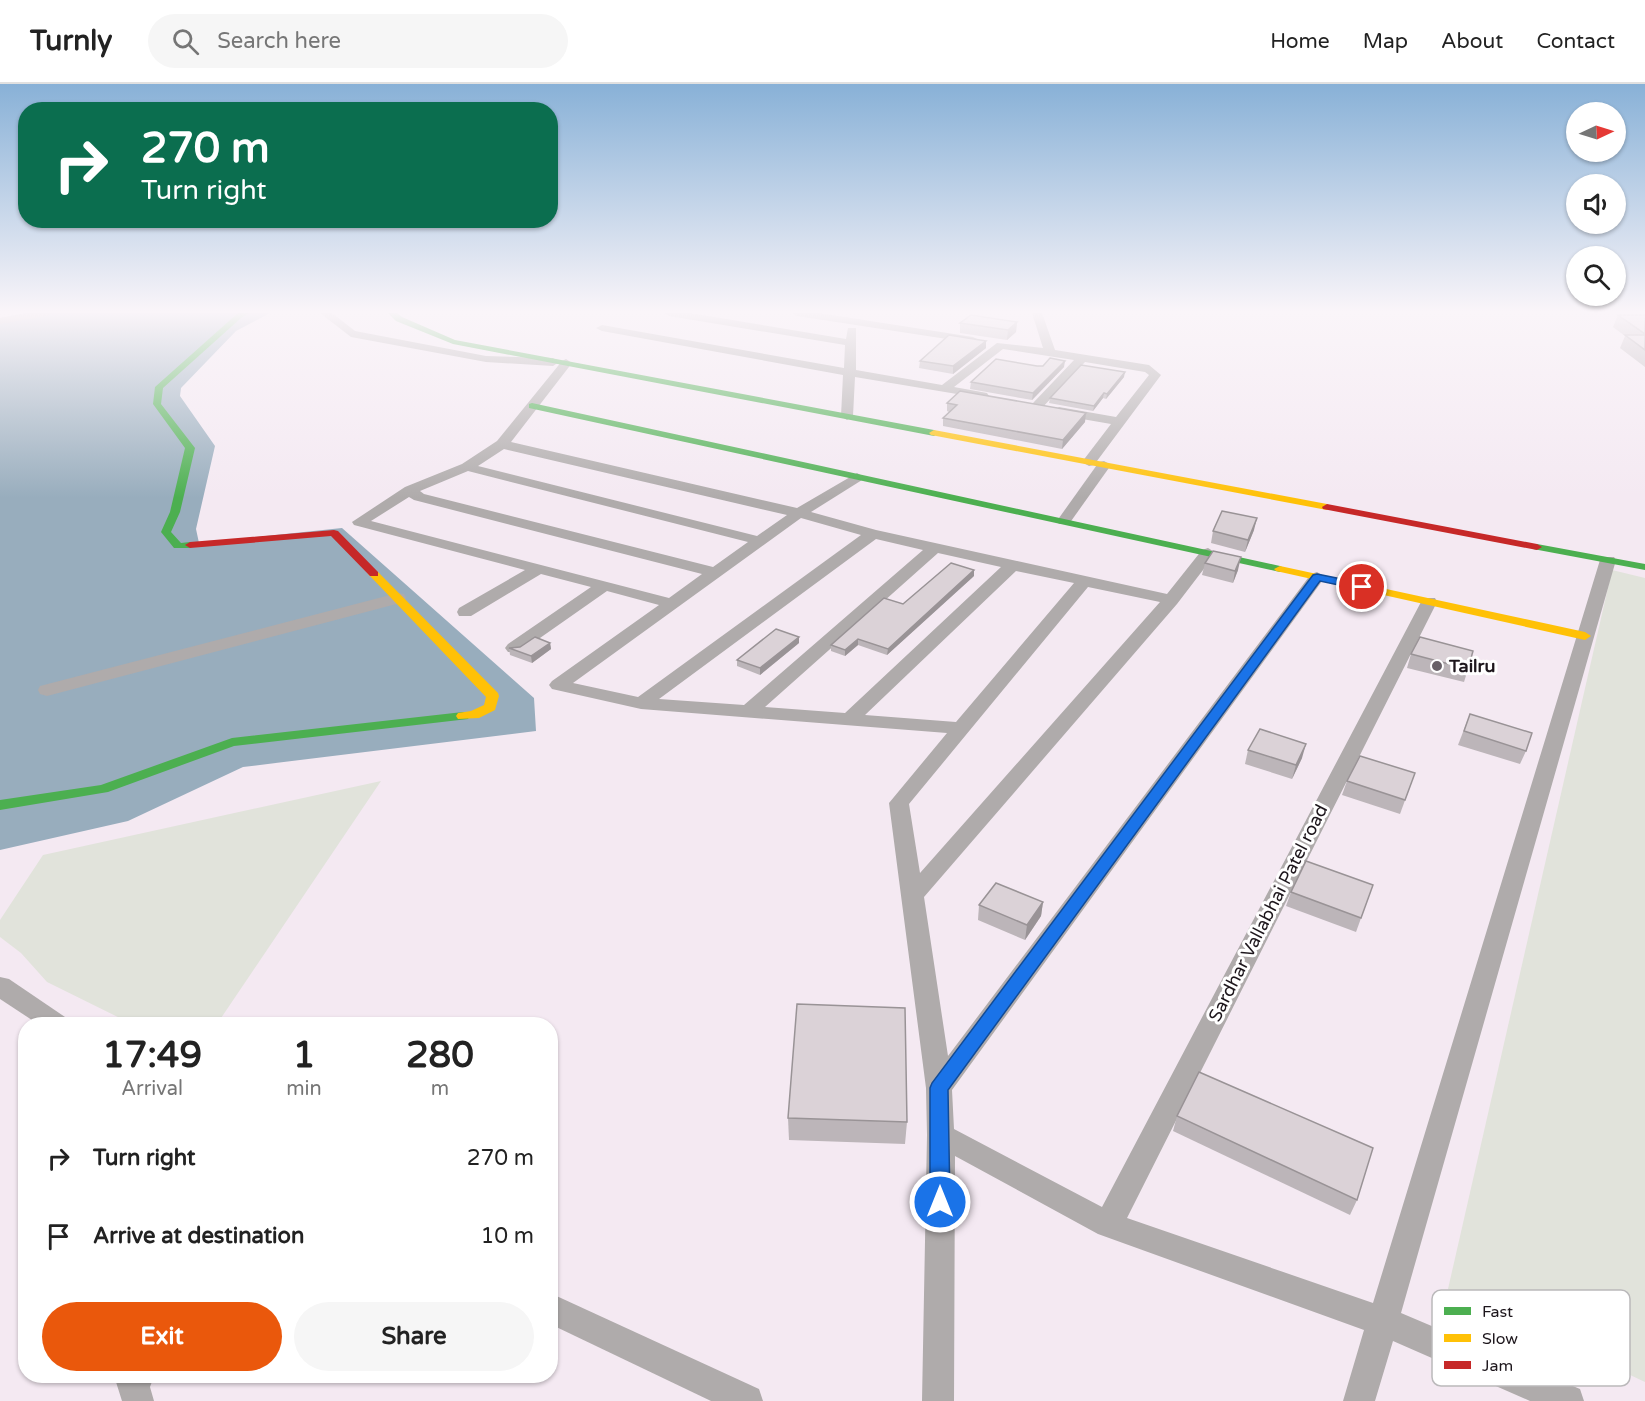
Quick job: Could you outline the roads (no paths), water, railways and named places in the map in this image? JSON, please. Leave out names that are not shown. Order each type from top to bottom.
[{"type":"street","points":[[0,805],[103,789],[232,742],[474,715],[490,707],[493,696],[334,532],[178,546],[166,532],[175,512],[190,448],[157,404],[159,387],[173,374]]},
{"type":"street","points":[[553,374],[532,406],[502,444],[466,467],[410,490],[358,522],[674,604]]},
{"type":"street","points":[[627,374],[1645,567]]},
{"type":"street","points":[[847,416],[848,374]]},
{"type":"street","points":[[866,374],[991,398]]},
{"type":"street","points":[[944,389],[963,374]]},
{"type":"street","points":[[1065,374],[1031,405],[1120,422]]},
{"type":"street","points":[[1089,462],[1154,374]]},
{"type":"street","points":[[532,406],[1585,636]]},
{"type":"street","points":[[502,444],[799,513],[873,534],[1171,600]]},
{"type":"street","points":[[1064,521],[1104,465]]},
{"type":"street","points":[[466,467],[760,541]]},
{"type":"street","points":[[857,477],[799,513],[558,685],[641,703],[961,728]]},
{"type":"street","points":[[410,490],[419,496],[716,573]]},
{"type":"street","points":[[641,703],[873,534]]},
{"type":"street","points":[[749,711],[936,547]]},
{"type":"street","points":[[912,896],[1171,600],[1208,553]]},
{"type":"street","points":[[1359,1401],[1608,560]]},
{"type":"street","points":[[850,718],[1014,564]]},
{"type":"street","points":[[465,612],[538,568]]},
{"type":"street","points":[[939,1088],[1317,577]]},
{"type":"street","points":[[938,1401],[941,1135],[939,1088],[899,803],[1085,580]]},
{"type":"street","points":[[514,648],[604,586]]},
{"type":"street","points":[[46,690],[398,598]]},
{"type":"street","name":"Sardhar Vallabhai Patel road","points":[[1108,1224],[1429,602]]},
{"type":"street","points":[[0,986],[46,1017]]},
{"type":"street","points":[[941,1135],[1108,1224],[1382,1321],[1432,1343]]},
{"type":"street","points":[[558,1312],[747,1401]]},
{"type":"street","points":[[132,1383],[138,1401]]},
{"type":"street","points":[[1533,1386],[1568,1401]]},
{"type":"water","points":[[0,374],[194,374],[181,388],[180,396],[215,446],[196,529],[199,543],[342,528],[534,698],[536,731],[243,767],[128,821],[0,850]]},
{"type":"place","name":"Tailru","points":[[1437,666]]}]
